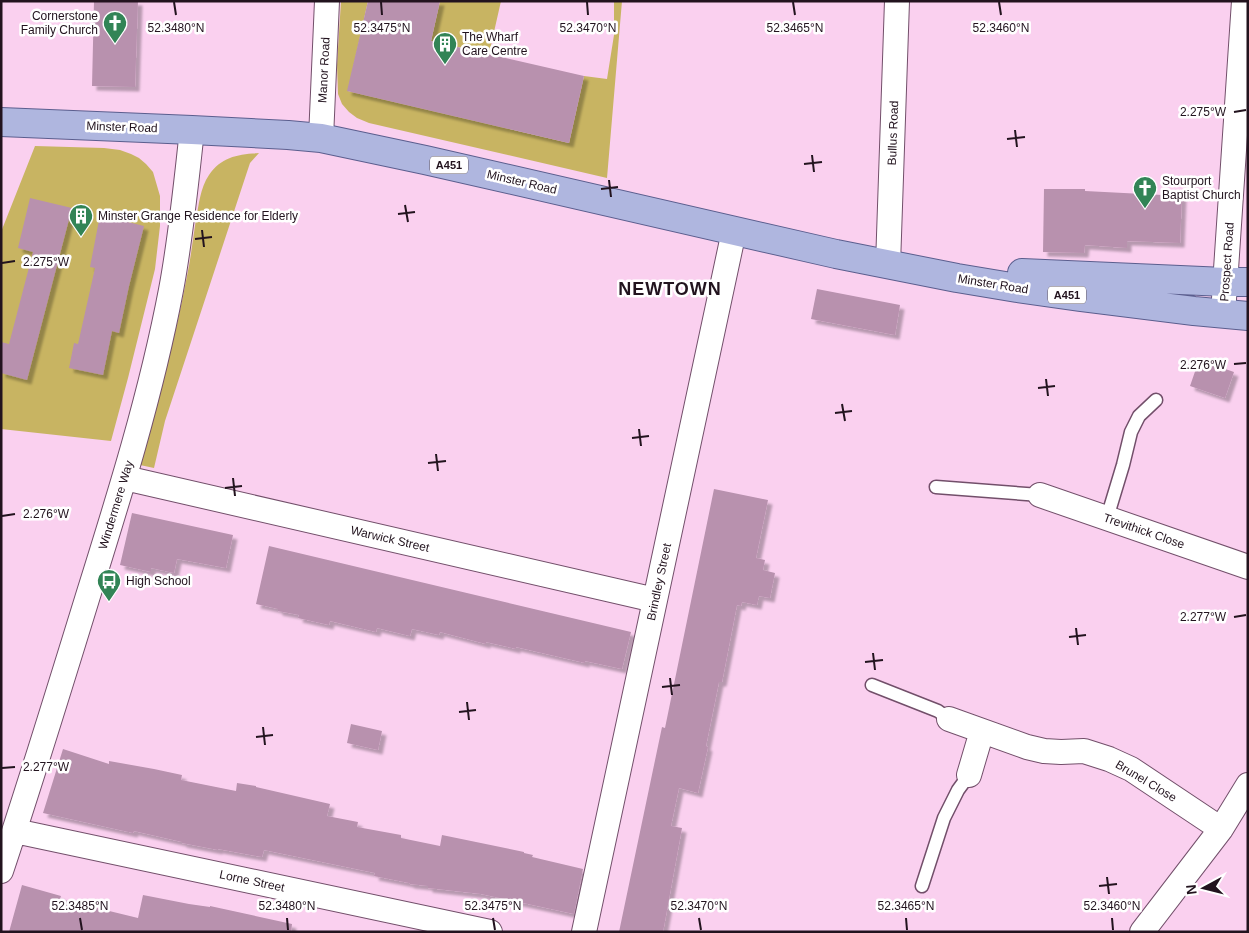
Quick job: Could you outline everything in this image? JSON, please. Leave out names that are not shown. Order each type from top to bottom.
[{"type":"main road","name":"Minster Road","points":[[1,122],[192,130],[320,138],[426,160],[734,232],[888,265],[1017,288],[1235,315]]},
{"type":"main road","name":"Minster Road","points":[[888,265],[1236,282]]},
{"type":"street","name":"Manor Road","points":[[320,138],[328,1]]},
{"type":"street","name":"Bullus Road","points":[[888,265],[897,1]]},
{"type":"street","name":"Prospect Road","points":[[1235,315],[1244,1]]},
{"type":"street","name":"Windermere Way","points":[[1,871],[124,478],[155,364],[181,230],[192,130]]},
{"type":"street","name":"Brindley Street","points":[[584,932],[734,232]]},
{"type":"street","name":"Warwick Street","points":[[124,478],[655,600]]},
{"type":"street","name":"Trevithick Close","points":[[1040,495],[1248,567]]},
{"type":"street","name":"Brunel Close","points":[[949,720],[1027,746],[1060,752],[1084,751],[1109,759],[1131,769],[1221,829]]},
{"type":"street","points":[[969,775],[982,731]]},
{"type":"street","points":[[1142,932],[1221,829],[1248,785]]},
{"type":"street","name":"Lorne Street","points":[[15,831],[490,932]]},
{"type":"lane","points":[[1106,518],[1123,465],[1131,432],[1139,416],[1156,400]]},
{"type":"lane","points":[[936,487],[1040,495]]},
{"type":"lane","points":[[872,685],[938,711],[949,720]]},
{"type":"lane","points":[[922,886],[944,818],[958,790],[969,775]]},
{"type":"shaded area","points":[[341,1],[368,1],[348,91],[569,143],[584,76],[607,79],[614,35],[614,1],[622,1],[607,178],[369,123],[357,118],[342,104],[338,94],[337,65]]},
{"type":"shaded area","points":[[440,1],[501,1],[489,54],[431,41]]},
{"type":"shaded area","points":[[35,146],[104,148],[120,150],[131,154],[139,158],[153,172],[160,196],[160,226],[155,269],[111,441],[1,429],[1,232]]},
{"type":"shaded area","points":[[259,153],[250,163],[247,172],[165,421],[154,468],[140,465],[177,324],[199,202],[204,185],[214,169],[225,160],[244,154]]},
{"type":"building","name":"Cornerstone Family Church","points":[[94,1],[138,1],[135,87],[92,86]]},
{"type":"building","name":"The Wharf Care Centre","points":[[368,1],[440,1],[431,41],[584,76],[569,143],[347,91]]},
{"type":"building","points":[[1044,189],[1085,189],[1085,191],[1182,196],[1180,243],[1127,241],[1127,248],[1085,245],[1084,253],[1043,252]]},
{"type":"building","points":[[30,198],[72,208],[27,380],[1,373],[1,342],[9,344],[33,252],[18,248]]},
{"type":"building","points":[[100,215],[144,226],[119,333],[112,331],[103,375],[69,368],[74,343],[78,344],[95,268],[90,267]]},
{"type":"building","points":[[817,289],[900,305],[895,335],[811,319]]},
{"type":"building","points":[[1199,360],[1234,372],[1225,398],[1190,386]]},
{"type":"building","points":[[714,489],[768,500],[756,558],[765,560],[763,570],[775,573],[770,598],[759,596],[757,605],[742,602],[741,606],[737,605],[722,682],[719,682],[698,793],[679,788],[671,826],[682,828],[663,932],[619,932],[662,727],[665,728]]},
{"type":"building","points":[[132,513],[233,535],[226,568],[177,559],[174,573],[151,568],[151,572],[120,565]]},
{"type":"building","points":[[269,546],[631,632],[622,669],[585,661],[585,663],[516,647],[516,649],[486,642],[486,644],[440,632],[439,635],[412,629],[410,636],[377,628],[376,632],[330,621],[329,625],[298,618],[299,615],[256,604]]},
{"type":"building","points":[[351,724],[382,731],[378,750],[347,743]]},
{"type":"building","points":[[63,749],[109,764],[109,761],[182,775],[181,780],[236,791],[237,783],[256,786],[330,804],[327,816],[358,822],[357,827],[401,835],[401,838],[440,846],[442,835],[524,852],[533,855],[532,857],[583,869],[574,914],[481,894],[428,888],[428,886],[374,876],[375,873],[264,850],[262,857],[218,850],[43,813]]},
{"type":"building","points":[[22,885],[61,896],[60,899],[138,918],[143,895],[210,906],[292,924],[291,932],[9,932]]},
{"type":"place","name":"Cornerstone Family Church","points":[[115,44]]},
{"type":"place","name":"The Wharf Care Centre","points":[[445,65]]},
{"type":"place","name":"Stourport Baptist Church","points":[[1145,209]]},
{"type":"place","name":"Minster Grange Residence for Elderly","points":[[81,237]]},
{"type":"place","name":"High School","points":[[109,602]]},
{"type":"district","name":"NEWTOWN","points":[[670,289]]}]
